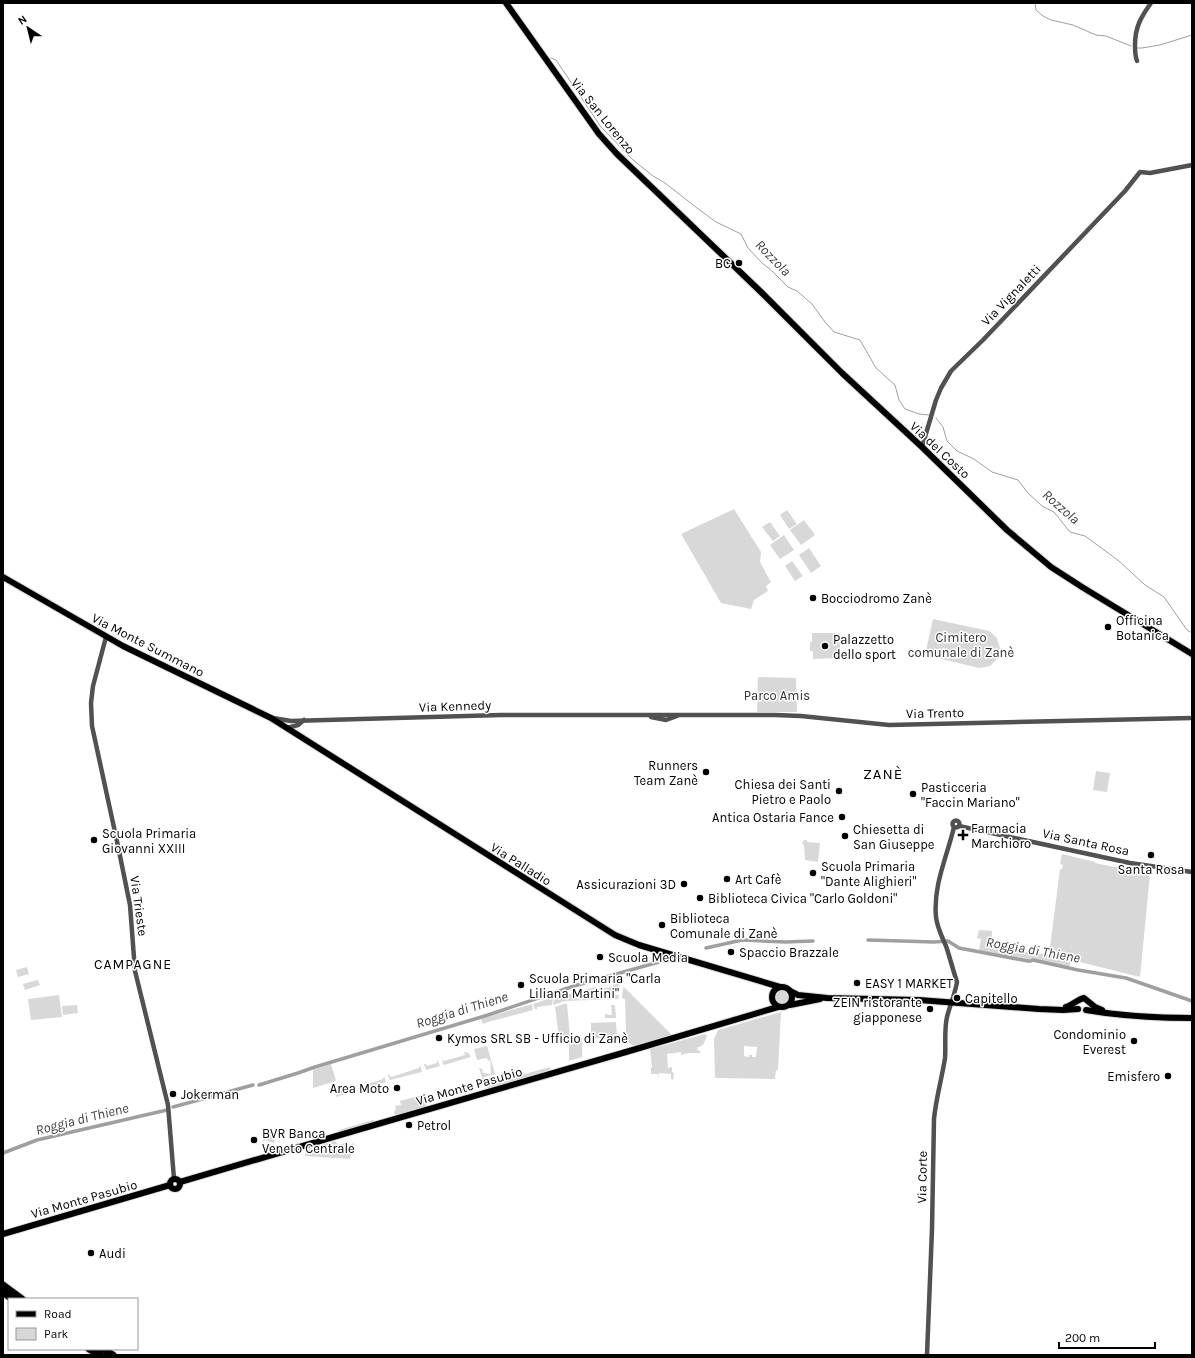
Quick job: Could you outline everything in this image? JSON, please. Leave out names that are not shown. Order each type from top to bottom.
[{"type":"highway","points":[[3,1285],[21,1298]]},
{"type":"highway","points":[[104,1350],[113,1355]]},
{"type":"main road","name":"Via San Lorenzo","points":[[506,3],[599,134],[617,154],[697,230]]},
{"type":"main road","name":"Via del Costo","points":[[697,230],[842,373],[922,447],[1007,530],[1051,567],[1192,654]]},
{"type":"main road","name":"Via Monte Summano","points":[[3,577],[106,637],[271,718],[287,728]]},
{"type":"main road","name":"Via Palladio","points":[[287,728],[615,935],[638,945],[780,987]]},
{"type":"main road","points":[[761,981],[769,989],[775,1005],[784,1008],[790,1005],[827,998],[952,1002],[1078,1009],[1110,1014],[1154,1018],[1192,1018]]},
{"type":"main road","points":[[765,1011],[771,1003],[775,990],[780,987],[786,987],[793,996],[790,1005]]},
{"type":"main road","points":[[790,991],[817,999]]},
{"type":"main road","points":[[801,1003],[803,996]]},
{"type":"main road","points":[[1059,1009],[1070,1006],[1082,998],[1110,1014]]},
{"type":"main road","points":[[1077,1001],[1076,1005],[1078,1009]]},
{"type":"main road","points":[[1086,1010],[1089,1006],[1088,1002]]},
{"type":"main road","name":"Via Monte Pasubio","points":[[3,1234],[170,1185],[172,1188],[177,1189],[180,1187],[180,1182],[778,1007]]},
{"type":"main road","points":[[170,1185],[174,1179],[177,1179],[180,1182]]},
{"type":"street","points":[[1136,61],[1135,42],[1137,25],[1151,3]]},
{"type":"street","name":"Via Vignaletti","points":[[922,447],[936,400],[951,371],[983,340],[1133,183],[1140,172],[1150,173],[1192,165]]},
{"type":"street","name":"Via Trieste","points":[[106,637],[93,686],[91,722],[130,905],[135,971],[168,1105],[174,1179]]},
{"type":"street","name":"Via Kennedy","points":[[271,718],[290,721],[495,715],[640,715],[661,717]]},
{"type":"street","name":"Via Trento","points":[[661,717],[755,715],[801,716],[889,725],[1192,718]]},
{"type":"street","points":[[287,728],[298,725],[304,720]]},
{"type":"street","points":[[287,728],[290,721]]},
{"type":"street","points":[[298,725],[297,729],[299,735]]},
{"type":"street","name":"Via Santa Rosa","points":[[957,825],[1090,856],[1192,872]]},
{"type":"street","name":"Via Corte","points":[[927,1355],[935,1102],[943,1073],[946,1044],[946,1019],[957,982],[937,921],[936,907],[941,870],[953,832],[957,825]]},
{"type":"green space","points":[[734,509],[761,552],[760,562],[771,582],[766,586],[768,591],[754,600],[751,609],[721,603],[681,534]]},
{"type":"green space","points":[[787,510],[797,524],[789,529],[780,515]]},
{"type":"green space","points":[[804,520],[815,535],[801,545],[790,530]]},
{"type":"green space","points":[[770,522],[780,536],[773,541],[762,527]]},
{"type":"green space","points":[[784,535],[794,550],[780,559],[770,545]]},
{"type":"green space","points":[[809,548],[821,566],[811,573],[799,555]]},
{"type":"green space","points":[[792,561],[803,576],[795,581],[785,566]]},
{"type":"green space","name":"Cimitero comunale di Zanè","points":[[933,619],[989,631],[997,638],[1000,648],[998,658],[990,666],[979,668],[925,655]]},
{"type":"green space","name":"Palazzetto dello sport","points":[[812,633],[840,633],[840,658],[813,659],[813,651],[810,651]]},
{"type":"green space","name":"Parco Amis","points":[[758,677],[796,678],[797,712],[757,712]]},
{"type":"green space","points":[[1096,771],[1110,773],[1107,792],[1093,790]]},
{"type":"green space","points":[[804,840],[807,840],[807,842],[820,843],[818,862],[805,860],[804,845],[802,844]]},
{"type":"green space","points":[[1062,854],[1095,863],[1150,874],[1140,977],[1072,960],[1069,967],[979,950],[981,939],[977,938],[979,930],[992,931],[991,947],[1049,955],[1060,869],[1062,869],[1063,865],[1060,864]]},
{"type":"green space","points":[[27,967],[29,974],[18,977],[16,970]]},
{"type":"green space","points":[[38,980],[40,985],[25,990],[23,984]]},
{"type":"green space","points":[[619,980],[619,987],[613,988],[612,995],[619,995],[618,999],[565,1001],[553,1005],[554,1000],[559,997],[595,987],[597,989],[611,987],[613,986],[613,981]]},
{"type":"green space","points":[[623,988],[625,988],[672,1035],[648,1044],[646,1042],[634,1046],[630,1044],[623,1036],[626,1035],[625,999],[622,998]]},
{"type":"green space","points":[[782,989],[789,994],[790,997],[785,1004],[782,1005],[775,1000],[774,997],[779,990]]},
{"type":"green space","points":[[556,994],[559,994],[553,1000],[552,1005],[537,1007],[537,1009],[535,1009],[533,1004],[548,999]]},
{"type":"green space","points":[[59,995],[62,1017],[31,1020],[28,999]]},
{"type":"green space","points":[[532,1004],[533,1010],[483,1024],[481,1019]]},
{"type":"green space","points":[[567,1004],[570,1037],[582,1038],[582,1057],[569,1061],[569,1038],[559,1037],[555,1007]]},
{"type":"green space","points":[[77,1005],[78,1013],[63,1015],[62,1006]]},
{"type":"green space","points":[[611,1005],[615,1005],[616,1018],[605,1018],[605,1014],[612,1015]]},
{"type":"green space","points":[[781,1012],[778,1070],[776,1070],[775,1079],[715,1078],[714,1039],[718,1030]],"holes":[[[744,1046],[757,1047],[756,1057],[752,1057],[752,1055],[749,1055],[749,1057],[744,1056]]]},
{"type":"green space","points":[[616,1022],[617,1039],[591,1038],[591,1023]]},
{"type":"green space","points":[[705,1034],[707,1036],[703,1045],[698,1047],[697,1050],[700,1051],[700,1053],[681,1055],[681,1052],[667,1054],[668,1068],[672,1067],[672,1072],[674,1073],[673,1080],[671,1079],[671,1074],[659,1073],[658,1079],[658,1074],[651,1074],[650,1069],[652,1067],[650,1049]]},
{"type":"green space","points":[[487,1046],[495,1074],[484,1077],[486,1085],[550,1067],[550,1070],[490,1090],[485,1086],[479,1068],[482,1069],[483,1073],[491,1074],[490,1060],[488,1061],[487,1058],[477,1060],[474,1049]]},
{"type":"green space","points":[[464,1052],[469,1053],[471,1057],[444,1065],[443,1064],[442,1059],[444,1061],[465,1055]]},
{"type":"green space","points":[[437,1060],[440,1066],[426,1070],[424,1064],[427,1066],[437,1063]]},
{"type":"green space","points":[[331,1064],[336,1081],[313,1088],[313,1070]]},
{"type":"green space","points":[[420,1065],[422,1072],[390,1080],[388,1076],[389,1074],[391,1077],[419,1068]]},
{"type":"green space","points":[[384,1076],[386,1082],[366,1088],[365,1081],[368,1084],[383,1079]]},
{"type":"green space","points":[[343,1088],[347,1088],[349,1093],[336,1097],[337,1090],[340,1089],[341,1091],[344,1091]]},
{"type":"green space","points":[[422,1095],[427,1108],[395,1117],[395,1106],[401,1105],[400,1101]]},
{"type":"green space","points":[[373,1120],[376,1122],[341,1133],[336,1127],[339,1130]]},
{"type":"green space","points":[[266,1130],[269,1131],[275,1140],[274,1143],[265,1140],[264,1142],[261,1133]]},
{"type":"green space","points":[[335,1141],[338,1145],[345,1143],[346,1146],[354,1143],[350,1159],[305,1156],[306,1149]]},
{"type":"waterway","points":[[1035,3],[1036,10],[1051,20],[1073,25],[1096,35],[1106,36],[1131,46]]},
{"type":"waterway","points":[[1138,48],[1160,45],[1192,35]]},
{"type":"waterway","name":"Rozzola","points":[[551,58],[556,60],[601,127],[632,159],[716,222],[741,234],[748,248],[762,263],[788,287],[797,291],[812,304],[834,332],[860,340],[876,368],[895,385],[899,400],[905,409],[919,414],[929,415]]},
{"type":"waterway","name":"Rozzola","points":[[936,418],[943,427],[947,441],[957,451],[974,459],[992,472],[1018,480],[1028,493],[1042,506],[1054,512],[1070,532],[1085,536],[1119,561],[1145,585],[1164,597],[1187,630],[1192,633]]},
{"type":"waterway","name":"Roggia di Thiene","points":[[706,948],[742,940],[785,942],[813,941]]},
{"type":"waterway","name":"Roggia di Thiene","points":[[868,940],[948,941],[959,948],[1028,961],[1033,960],[1078,970],[1126,978],[1192,1001]]},
{"type":"waterway","name":"Roggia di Thiene","points":[[259,1085],[488,1015],[574,986],[673,958]]},
{"type":"waterway","name":"Roggia di Thiene","points":[[173,1107],[253,1085]]},
{"type":"waterway","name":"Roggia di Thiene","points":[[3,1153],[37,1140],[167,1110]]},
{"type":"place","name":"BC","points":[[739,263]]},
{"type":"place","name":"Bocciodromo Zanè","points":[[813,598]]},
{"type":"place","name":"Officina Botanica","points":[[1108,627]]},
{"type":"place","name":"Palazzetto dello sport","points":[[825,646]]},
{"type":"place","name":"Runners Team Zanè","points":[[706,772]]},
{"type":"place","name":"Chiesa dei Santi Pietro e Paolo","points":[[839,791]]},
{"type":"place","name":"Pasticceria \"Faccin Mariano\"","points":[[913,794]]},
{"type":"place","name":"Antica Ostaria Fance","points":[[842,817]]},
{"type":"place","name":"Farmacia Marchioro","points":[[963,835]]},
{"type":"place","name":"Chiesetta di San Giuseppe","points":[[845,836]]},
{"type":"place","name":"Scuola Primaria Giovanni XXIII","points":[[94,840]]},
{"type":"place","name":"Santa Rosa","points":[[1151,855]]},
{"type":"place","name":"Scuola Primaria \"Dante Alighieri\"","points":[[813,873]]},
{"type":"place","name":"Art Cafè","points":[[727,879]]},
{"type":"place","name":"Assicurazioni 3D","points":[[684,884]]},
{"type":"place","name":"Biblioteca Civica \"Carlo Goldoni\"","points":[[700,898]]},
{"type":"place","name":"Biblioteca Comunale di Zanè","points":[[662,925]]},
{"type":"place","name":"Spaccio Brazzale","points":[[731,952]]},
{"type":"place","name":"Scuola Media","points":[[600,957]]},
{"type":"place","name":"EASY 1 MARKET","points":[[857,983]]},
{"type":"place","name":"Scuola Primaria \"Carla Liliana Martini\"","points":[[521,985]]},
{"type":"place","name":"Capitello","points":[[957,998]]},
{"type":"place","name":"ZEIN ristorante giapponese","points":[[930,1009]]},
{"type":"place","name":"Kymos SRL SB - Ufficio di Zanè","points":[[439,1038]]},
{"type":"place","name":"Condominio Everest","points":[[1134,1041]]},
{"type":"place","name":"Emisfero","points":[[1168,1076]]},
{"type":"place","name":"Area Moto","points":[[397,1088]]},
{"type":"place","name":"Jokerman","points":[[173,1094]]},
{"type":"place","name":"Petrol","points":[[409,1125]]},
{"type":"place","name":"BVR Banca Veneto Centrale","points":[[254,1140]]},
{"type":"place","name":"Audi","points":[[91,1253]]},
{"type":"district","name":"ZANÈ","points":[[883,774]]},
{"type":"district","name":"CAMPAGNE","points":[[133,964]]}]
